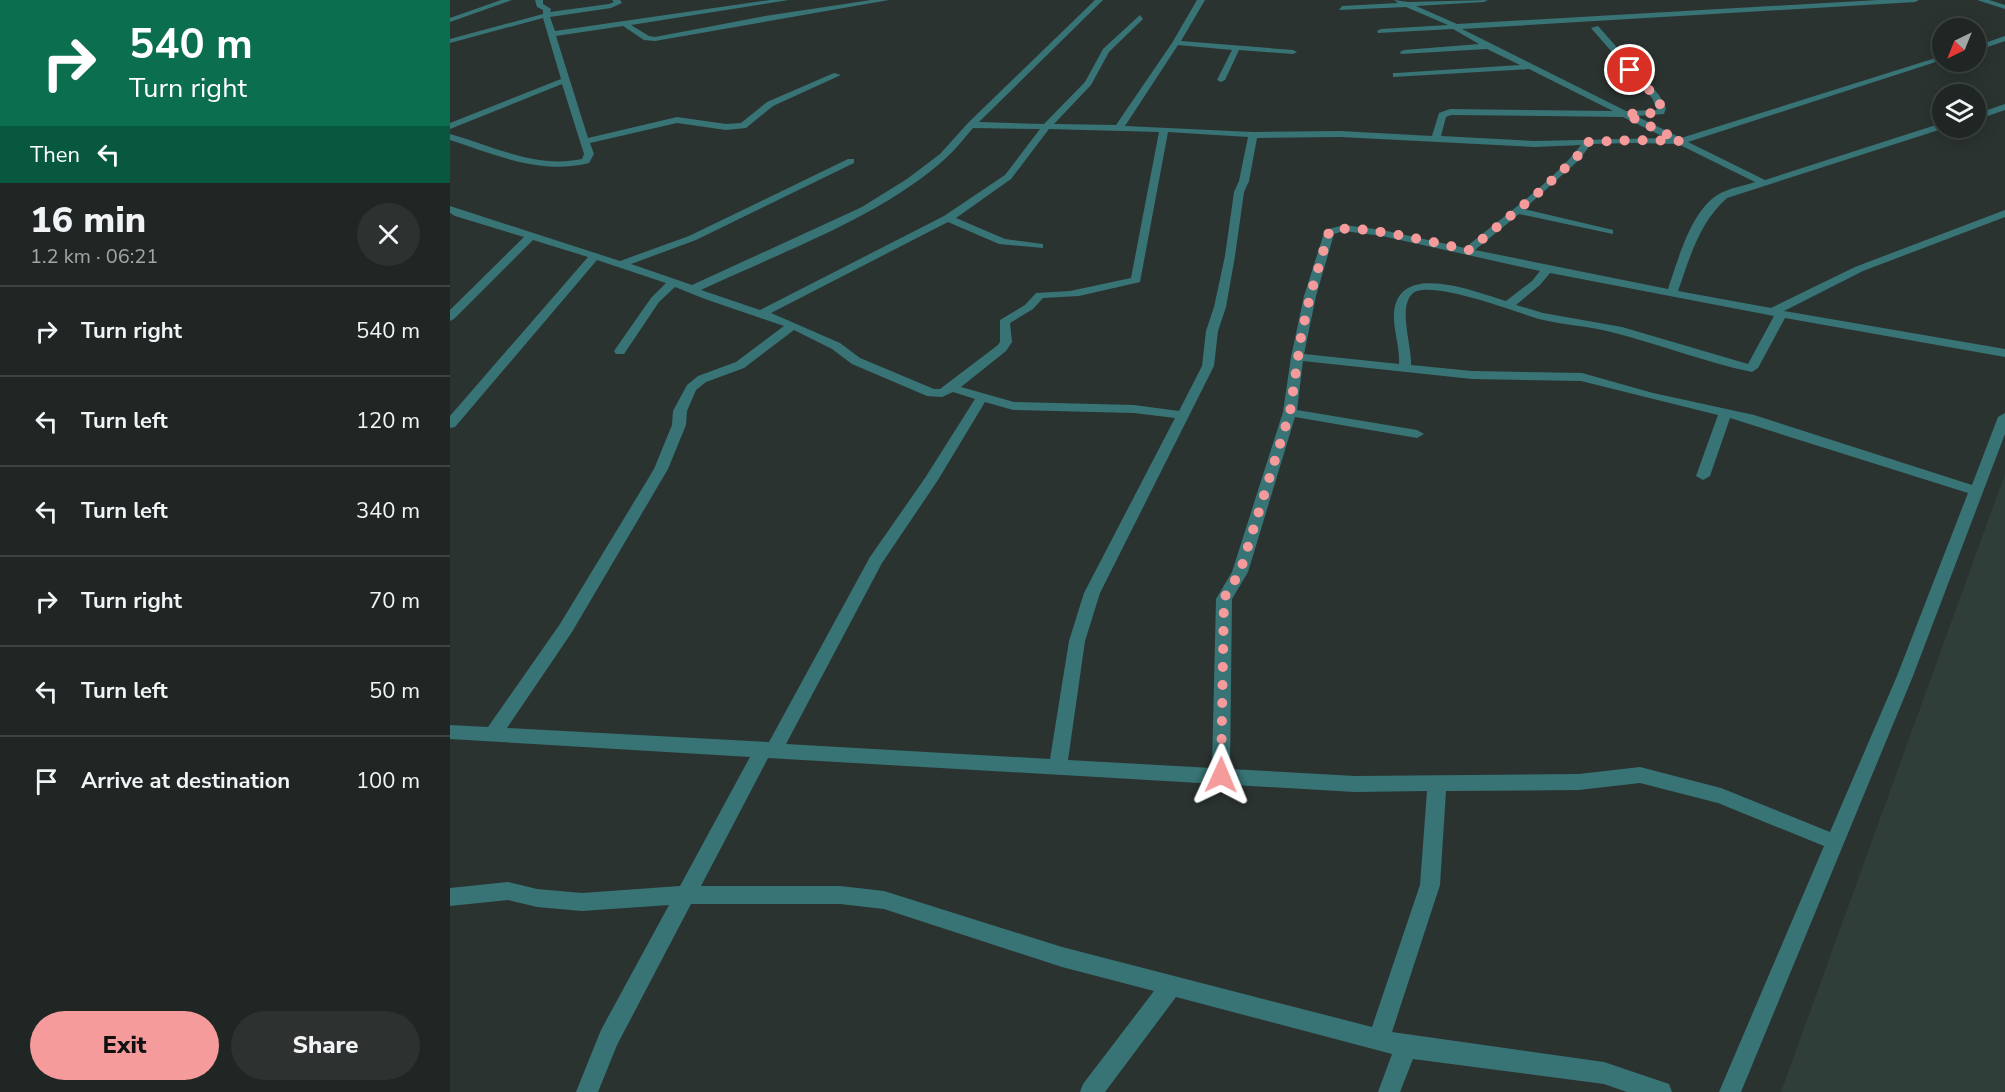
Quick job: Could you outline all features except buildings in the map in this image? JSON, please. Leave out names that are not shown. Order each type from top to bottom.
[{"type":"street","points":[[450,20],[508,0]]},
{"type":"street","points":[[450,137],[541,164],[569,165],[586,160],[589,154],[551,34],[546,15],[547,9],[540,5],[539,0]]},
{"type":"street","points":[[450,41],[546,15],[611,6],[618,3],[616,0]]},
{"type":"street","points":[[551,34],[785,0]]},
{"type":"street","points":[[625,24],[647,38],[655,39],[765,18],[885,0]]},
{"type":"street","points":[[691,290],[866,208],[943,156],[971,125],[1099,0]]},
{"type":"street","points":[[1119,128],[1176,44],[1201,0]]},
{"type":"street","points":[[1342,8],[1402,2],[1484,0]]},
{"type":"street","points":[[1381,31],[1915,0]]},
{"type":"street","points":[[1989,1],[2005,7]]},
{"type":"street","points":[[1402,2],[1455,26],[1490,46],[1762,182]]},
{"type":"street","points":[[760,314],[948,218],[1008,177],[1046,127],[1088,83],[1106,51],[1140,17]]},
{"type":"street","points":[[1435,140],[1442,115],[1450,112],[1657,113],[1662,108],[1656,97],[1595,28]]},
{"type":"street","points":[[1986,45],[2005,38]]},
{"type":"street","points":[[1176,44],[1293,52]]},
{"type":"street","points":[[1404,52],[1490,46]]},
{"type":"street","points":[[1221,80],[1238,48]]},
{"type":"street","points":[[971,125],[1164,129],[1253,135],[1340,134],[1535,144],[1634,140],[1681,141],[1932,61]]},
{"type":"street","points":[[1396,75],[1532,67]]},
{"type":"street","points":[[584,142],[669,121],[735,128],[742,126],[770,104],[837,75]]},
{"type":"street","points":[[450,126],[565,80]]},
{"type":"street","points":[[1986,114],[2005,108]]},
{"type":"street","points":[[453,215],[531,236],[674,282],[792,326],[836,346],[856,361],[923,389],[942,393],[952,388],[1002,348],[1006,342],[1004,322],[1029,307],[1040,295],[1063,295],[1101,287],[1127,285],[1136,280],[1164,129]]},
{"type":"street","points":[[1672,293],[1697,230],[1713,203],[1723,196],[1932,129]]},
{"type":"street","points":[[1058,767],[1068,685],[1077,641],[1092,593],[1208,366],[1212,331],[1220,307],[1230,256],[1239,192],[1244,181],[1253,135]]},
{"type":"street","points":[[1469,250],[1518,211],[1576,158],[1588,142]]},
{"type":"street","points":[[620,264],[654,256],[684,243],[810,183],[850,160]]},
{"type":"street","points":[[1518,211],[1609,232]]},
{"type":"street","points":[[1776,313],[1859,269],[2005,213]]},
{"type":"street","points":[[948,218],[1003,242],[1039,246]]},
{"type":"street","points":[[1988,220],[2005,227]]},
{"type":"street","points":[[1221,775],[1224,598],[1240,572],[1290,412],[1297,357],[1310,296],[1329,232],[1344,228],[1382,233],[1469,250],[1547,269],[1776,313],[2005,353]]},
{"type":"street","points":[[450,316],[531,236]]},
{"type":"street","points":[[450,424],[595,256]]},
{"type":"street","points":[[1507,306],[1536,283],[1547,269]]},
{"type":"street","points":[[620,351],[655,300],[674,282]]},
{"type":"street","points":[[1405,367],[1406,349],[1399,320],[1407,292],[1413,287],[1436,286],[1537,315],[1597,325],[1752,368],[1773,333],[1776,313]]},
{"type":"street","points":[[493,734],[566,628],[661,469],[679,425],[680,411],[691,388],[702,379],[740,365],[792,326]]},
{"type":"street","points":[[1297,357],[1472,375],[1582,377],[1749,418],[1976,491]]},
{"type":"street","points":[[952,388],[1013,406],[1134,409],[1183,415]]},
{"type":"street","points":[[587,1092],[609,1038],[684,896],[875,561],[931,480],[982,397]]},
{"type":"street","points":[[1290,412],[1312,418],[1417,434]]},
{"type":"street","points":[[1703,476],[1725,412]]},
{"type":"street","points":[[1730,1092],[1905,676],[2005,417]]},
{"type":"street","points":[[450,732],[769,748],[1355,784],[1579,782],[1640,775],[1721,796],[1834,842]]},
{"type":"street","points":[[1379,1040],[1430,885],[1437,783]]},
{"type":"street","points":[[450,897],[508,891],[537,898],[582,902],[684,896],[840,895],[884,900],[1062,957],[1406,1047],[1604,1073],[1661,1092]]},
{"type":"street","points":[[1091,1092],[1172,985]]},
{"type":"street","points":[[1389,1092],[1406,1047]]},
{"type":"shaded area","points":[[2005,474],[2005,1092],[1781,1092]]},
{"type":"route","points":[[1221,775],[1224,598],[1236,583],[1240,572],[1290,412],[1301,337],[1310,296],[1323,260],[1329,232],[1344,228],[1469,250],[1537,194],[1556,174],[1576,158],[1588,142],[1681,141],[1625,114],[1657,113],[1661,112],[1662,108],[1656,97],[1630,70]]}]
